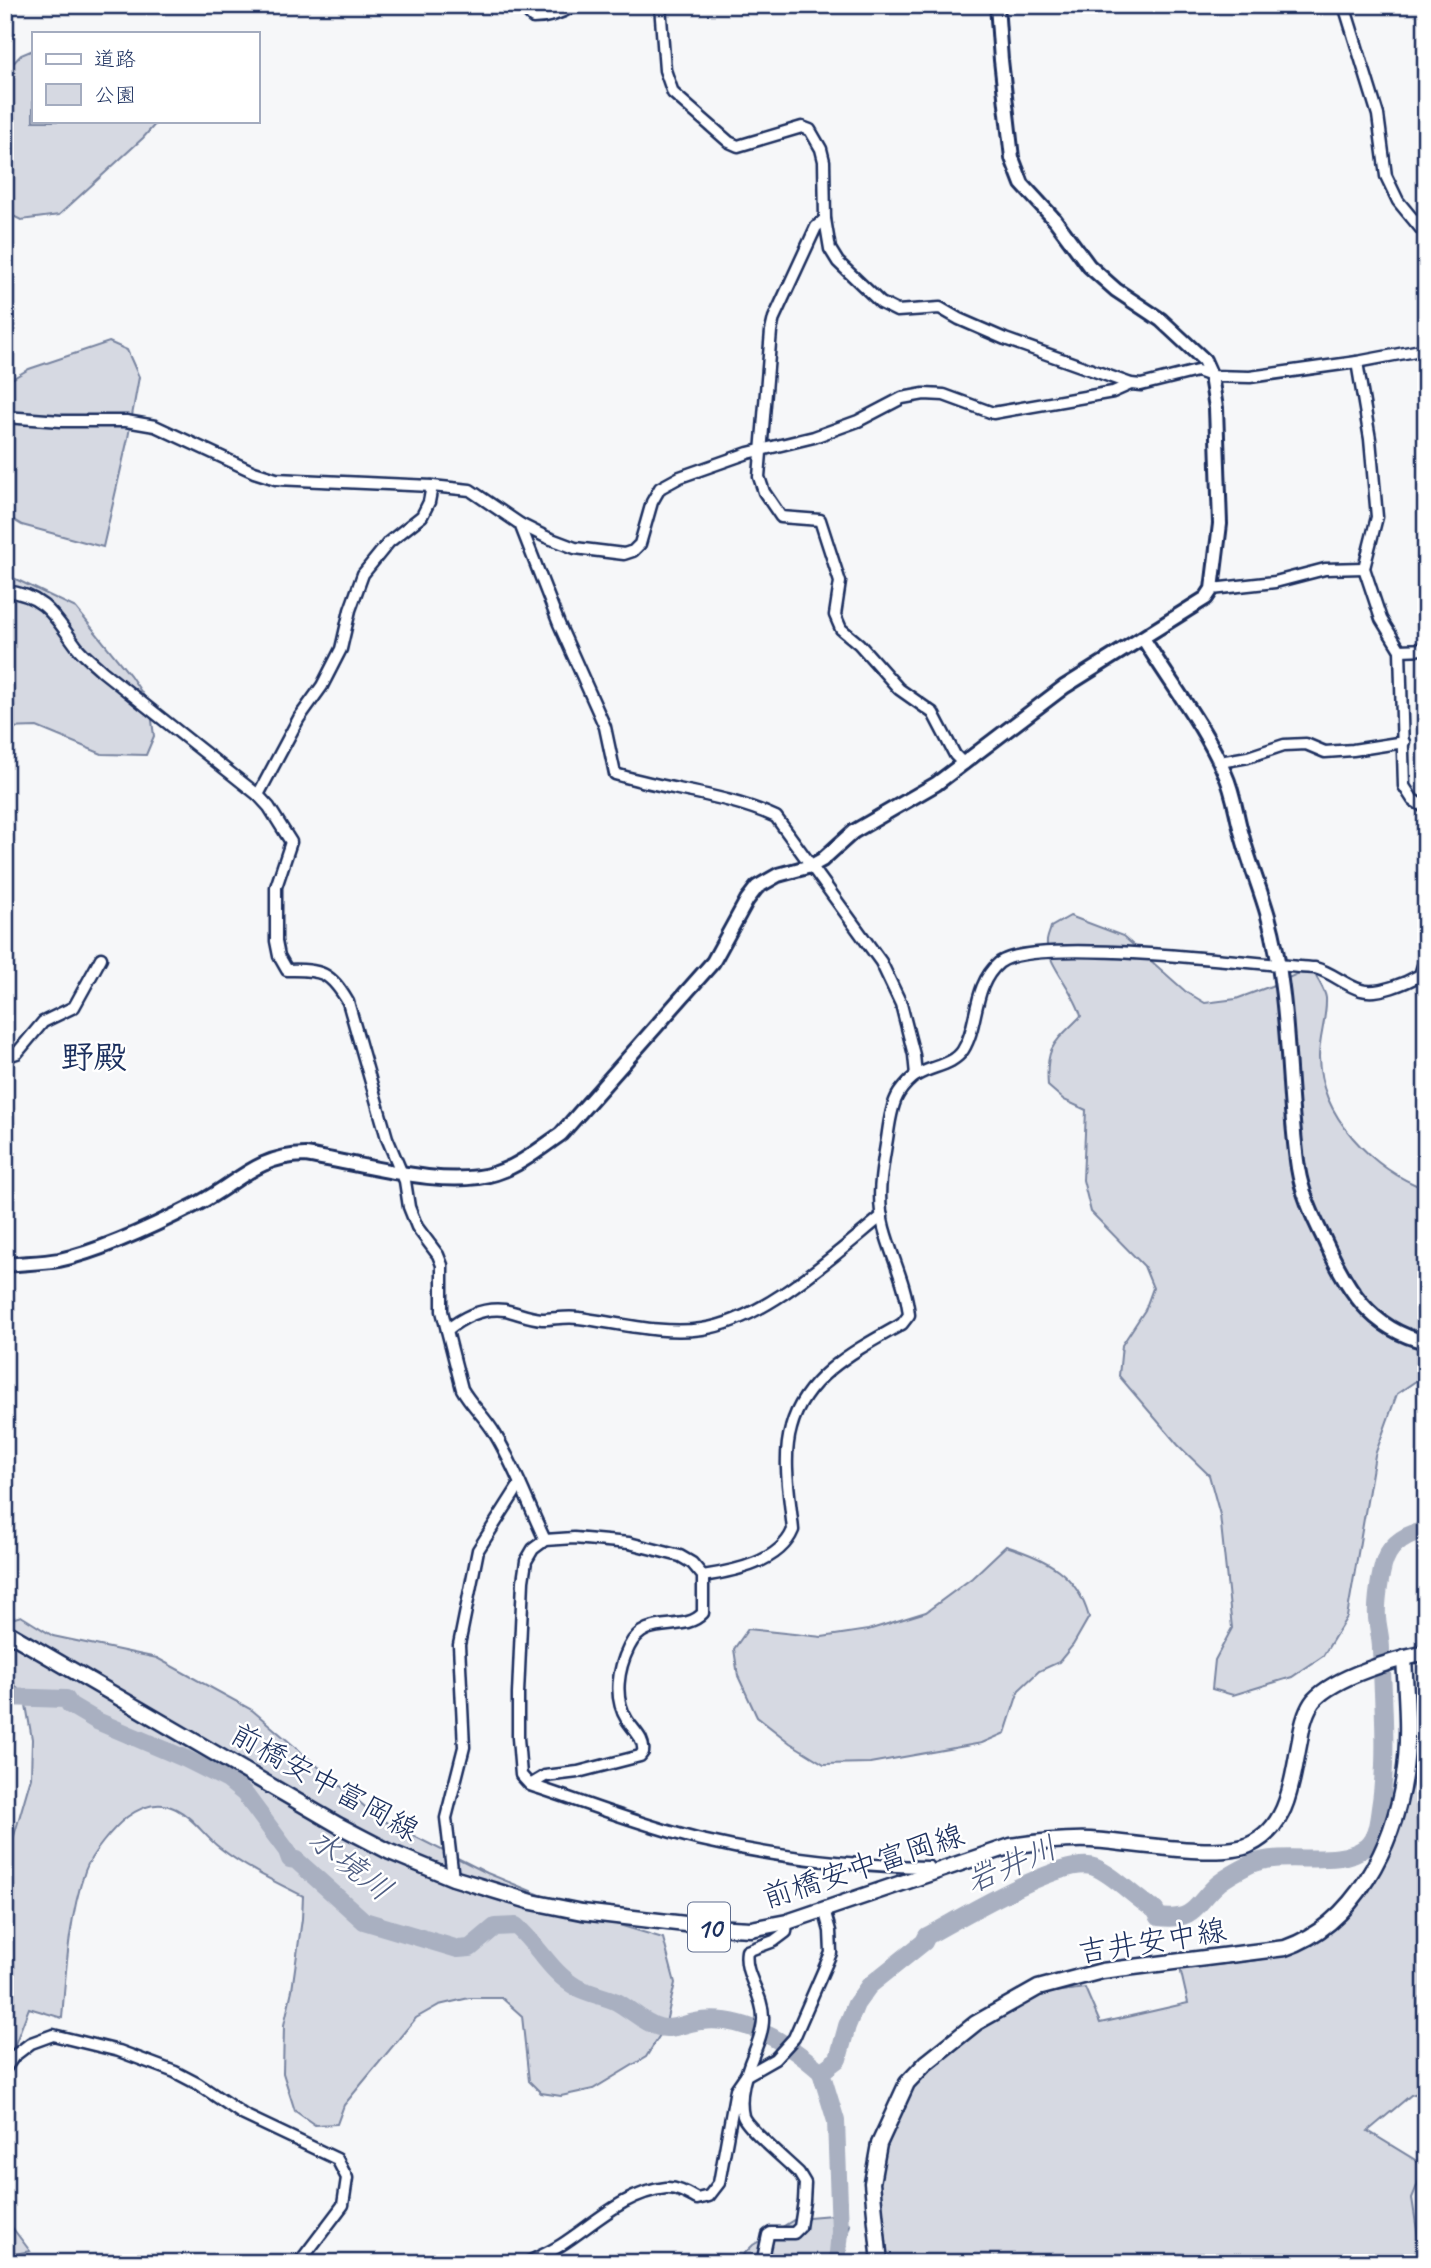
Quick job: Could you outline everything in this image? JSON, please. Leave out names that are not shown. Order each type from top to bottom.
[{"type":"main road","name":"前橋安中富岡線","points":[[5,1631],[338,1825],[390,1852],[453,1878],[532,1902],[582,1912],[751,1929],[788,1922],[1011,1846],[1048,1840],[1090,1840],[1217,1851],[1249,1845],[1276,1825],[1287,1800],[1304,1720],[1313,1702],[1328,1688],[1401,1660]]},
{"type":"main road","name":"10","points":[[1401,1660],[1426,1653]]},
{"type":"main road","name":"吉井安中線","points":[[880,2263],[873,2183],[879,2144],[907,2083],[926,2063],[976,2023],[1038,1988],[1102,1971],[1285,1948],[1306,1941],[1332,1921],[1360,1889],[1382,1851],[1397,1811],[1404,1776],[1407,1744],[1401,1660]]},
{"type":"street","points":[[527,5],[527,12],[533,18],[562,13],[575,5]]},
{"type":"street","points":[[660,5],[665,70],[673,93],[729,142],[738,146],[802,127],[810,130],[821,149],[824,161],[825,219],[830,249],[838,262],[881,303],[897,311],[940,308],[1005,339],[1141,385],[1197,371],[1211,376],[1250,377],[1426,349]]},
{"type":"street","points":[[5,1265],[58,1260],[85,1252],[164,1220],[203,1201],[240,1175],[286,1155],[305,1155],[436,1178],[464,1178],[497,1173],[561,1135],[713,962],[757,887],[778,874],[811,866],[822,860],[853,832],[918,796],[1064,687],[1199,604],[1212,589],[1220,524],[1216,408],[1211,376],[1204,360],[1161,320],[1116,290],[1089,266],[1055,220],[1022,184],[1012,158],[1000,60],[997,5]]},
{"type":"street","points":[[1344,5],[1378,115],[1385,176],[1398,201],[1426,235]]},
{"type":"street","points":[[825,219],[816,227],[774,318],[764,437],[760,451],[760,477],[764,492],[781,517],[820,520],[840,582],[835,615],[841,629],[859,644],[899,689],[933,713],[955,755],[964,764]]},
{"type":"street","points":[[1357,362],[1370,439],[1377,517],[1364,568],[1381,620],[1400,650],[1404,786],[1413,800],[1426,808]]},
{"type":"street","points":[[5,417],[61,421],[126,421],[155,426],[254,472],[276,479],[470,490],[520,524],[576,548],[624,554],[633,551],[640,544],[652,502],[660,488],[680,477],[858,421],[902,398],[924,394],[944,396],[993,412],[1113,392],[1132,384]]},
{"type":"street","points":[[258,794],[299,718],[321,686],[341,649],[349,610],[363,574],[389,542],[422,516],[429,502],[432,486]]},
{"type":"street","points":[[520,524],[559,624],[605,727],[615,774],[644,783],[741,803],[776,817],[881,962],[901,1003],[914,1055],[916,1075]]},
{"type":"street","points":[[1212,589],[1275,582],[1325,569],[1364,568]]},
{"type":"street","points":[[5,591],[32,596],[43,604],[80,651],[94,664],[258,794],[291,842],[276,887],[276,941],[279,956],[287,970],[314,969],[336,982],[348,1002],[387,1138],[402,1172],[409,1207],[417,1227],[438,1255],[442,1265],[442,1311],[462,1389],[494,1431],[545,1540]]},
{"type":"street","points":[[1143,638],[1220,762],[1268,918],[1277,966],[1298,1170],[1307,1205],[1339,1273],[1360,1304],[1385,1325],[1406,1337],[1426,1342]]},
{"type":"street","points":[[1400,650],[1426,649]]},
{"type":"street","points":[[1220,762],[1248,757],[1284,745],[1306,744],[1325,752],[1404,742]]},
{"type":"street","points":[[703,1576],[719,1574],[764,1559],[789,1542],[793,1530],[788,1448],[791,1428],[799,1406],[811,1387],[838,1363],[902,1324],[909,1315],[907,1296],[882,1216],[879,1187],[897,1095],[916,1075],[952,1060],[963,1051],[976,1004],[989,975],[1000,962],[1014,955],[1074,951],[1168,955],[1326,971],[1354,987],[1367,991],[1420,975],[1426,956]]},
{"type":"street","points":[[5,1057],[17,1053],[43,1022],[74,1007],[101,958]]},
{"type":"street","points":[[447,1330],[461,1318],[475,1313],[504,1310],[543,1319],[578,1318],[605,1324],[703,1329],[757,1310],[813,1273],[882,1216]]},
{"type":"street","points":[[453,1878],[446,1818],[464,1747],[459,1645],[478,1550],[520,1484]]},
{"type":"street","points":[[530,1785],[545,1776],[614,1765],[634,1759],[643,1752],[643,1743],[626,1719],[619,1703],[619,1683],[626,1654],[637,1634],[648,1628],[697,1619],[703,1613],[703,1576],[692,1563],[680,1556],[629,1543],[574,1538],[545,1540],[533,1549],[526,1561],[518,1738],[521,1776],[530,1785],[649,1826],[697,1839],[769,1854],[869,1866],[929,1867],[932,1874]]},
{"type":"street","points":[[745,2076],[775,2059],[794,2038],[831,1953],[830,1931],[824,1909]]},
{"type":"street","points":[[527,2263],[560,2246],[617,2206],[637,2196],[667,2188],[697,2199],[709,2196],[719,2183],[734,2098],[745,2076],[764,2021],[762,2004],[748,1974],[745,1961],[747,1951],[774,1941],[786,1932],[788,1922]]},
{"type":"street","points":[[5,2069],[14,2056],[31,2043],[53,2035],[119,2051],[175,2072],[244,2115],[337,2159],[346,2178],[343,2205],[299,2263]]},
{"type":"street","points":[[745,2076],[743,2119],[799,2173],[805,2183],[800,2227],[794,2233],[768,2235],[762,2263]]},
{"type":"green space","points":[[32,50],[32,122],[157,122],[59,215],[21,220],[5,212],[5,72],[21,55]]},
{"type":"green space","points":[[109,342],[127,350],[139,377],[103,547],[22,525],[5,515],[5,383],[29,369]]},
{"type":"green space","points":[[5,574],[76,608],[130,675],[150,705],[154,736],[146,755],[102,754],[37,727],[5,728]]},
{"type":"green space","points":[[1070,916],[1123,936],[1185,991],[1205,1003],[1236,999],[1299,973],[1315,974],[1326,998],[1319,1057],[1322,1079],[1339,1120],[1353,1138],[1387,1169],[1426,1189],[1426,1374],[1397,1394],[1375,1455],[1347,1617],[1323,1656],[1292,1677],[1233,1695],[1212,1689],[1215,1660],[1232,1628],[1220,1515],[1209,1475],[1178,1445],[1119,1376],[1122,1345],[1145,1310],[1153,1288],[1144,1266],[1091,1212],[1083,1180],[1086,1110],[1064,1100],[1048,1086],[1048,1062],[1053,1046],[1081,1016],[1052,961],[1047,944],[1051,927]]},
{"type":"green space","points":[[1006,1546],[1035,1557],[1058,1570],[1077,1590],[1089,1617],[1073,1645],[1059,1662],[1039,1671],[1019,1690],[1005,1733],[982,1743],[870,1763],[824,1764],[790,1743],[757,1717],[738,1676],[734,1649],[748,1629],[822,1637],[868,1630],[926,1612],[972,1578]]},
{"type":"green space","points":[[21,1616],[53,1636],[157,1658],[252,1710],[378,1818],[487,1873],[599,1919],[663,1938],[675,1983],[665,2027],[646,2057],[593,2089],[561,2096],[541,2093],[529,2081],[522,2016],[502,1998],[469,1998],[439,2005],[416,2018],[344,2105],[337,2124],[315,2125],[295,2111],[283,2073],[284,2025],[292,1990],[303,1896],[229,1855],[194,1822],[170,1806],[163,1805],[145,1807],[127,1817],[109,1834],[92,1857],[85,1871],[72,1925],[62,2018],[29,2008],[12,2052],[5,2046],[5,1867],[31,1777],[32,1739],[25,1699],[5,1671],[5,1621]]},
{"type":"green space","points":[[1426,1678],[1426,2091],[1411,2095],[1368,2131],[1425,2166],[1412,2198],[1422,2263],[883,2263],[879,2185],[886,2144],[913,2087],[930,2067],[976,2028],[1039,1994],[1085,1988],[1100,2023],[1188,2003],[1180,1968],[1234,1963],[1284,1954],[1307,1946],[1348,1916],[1365,1892],[1402,1814],[1418,1769],[1415,1696],[1420,1682]]},
{"type":"green space","points":[[832,2215],[850,2225],[838,2263],[735,2263],[753,2245],[797,2218]]},
{"type":"green space","points":[[5,2218],[30,2251],[5,2256]]},
{"type":"waterway","name":"岩井川","points":[[821,2072],[838,2059],[856,2004],[869,1986],[924,1942],[927,1936],[1036,1879],[1059,1870],[1079,1866],[1094,1867],[1155,1910],[1159,1917],[1172,1918],[1195,1909],[1219,1883],[1251,1864],[1264,1860],[1341,1857],[1366,1847],[1373,1839],[1378,1824],[1384,1770],[1381,1645],[1377,1622],[1380,1580],[1385,1560],[1392,1548],[1407,1536],[1426,1531]]},
{"type":"waterway","name":"水境川","points":[[5,1697],[66,1699],[70,1705],[97,1721],[228,1780],[244,1793],[287,1851],[290,1859],[296,1860],[364,1921],[458,1949],[470,1948],[495,1927],[516,1926],[567,1981],[617,2002],[653,2025],[669,2028],[701,2021],[734,2022],[781,2042],[821,2072]]},
{"type":"waterway","name":"岩井川","points":[[821,2072],[836,2121],[840,2232],[837,2263]]},
{"type":"district","name":"野殿","points":[[94,1056]]}]
